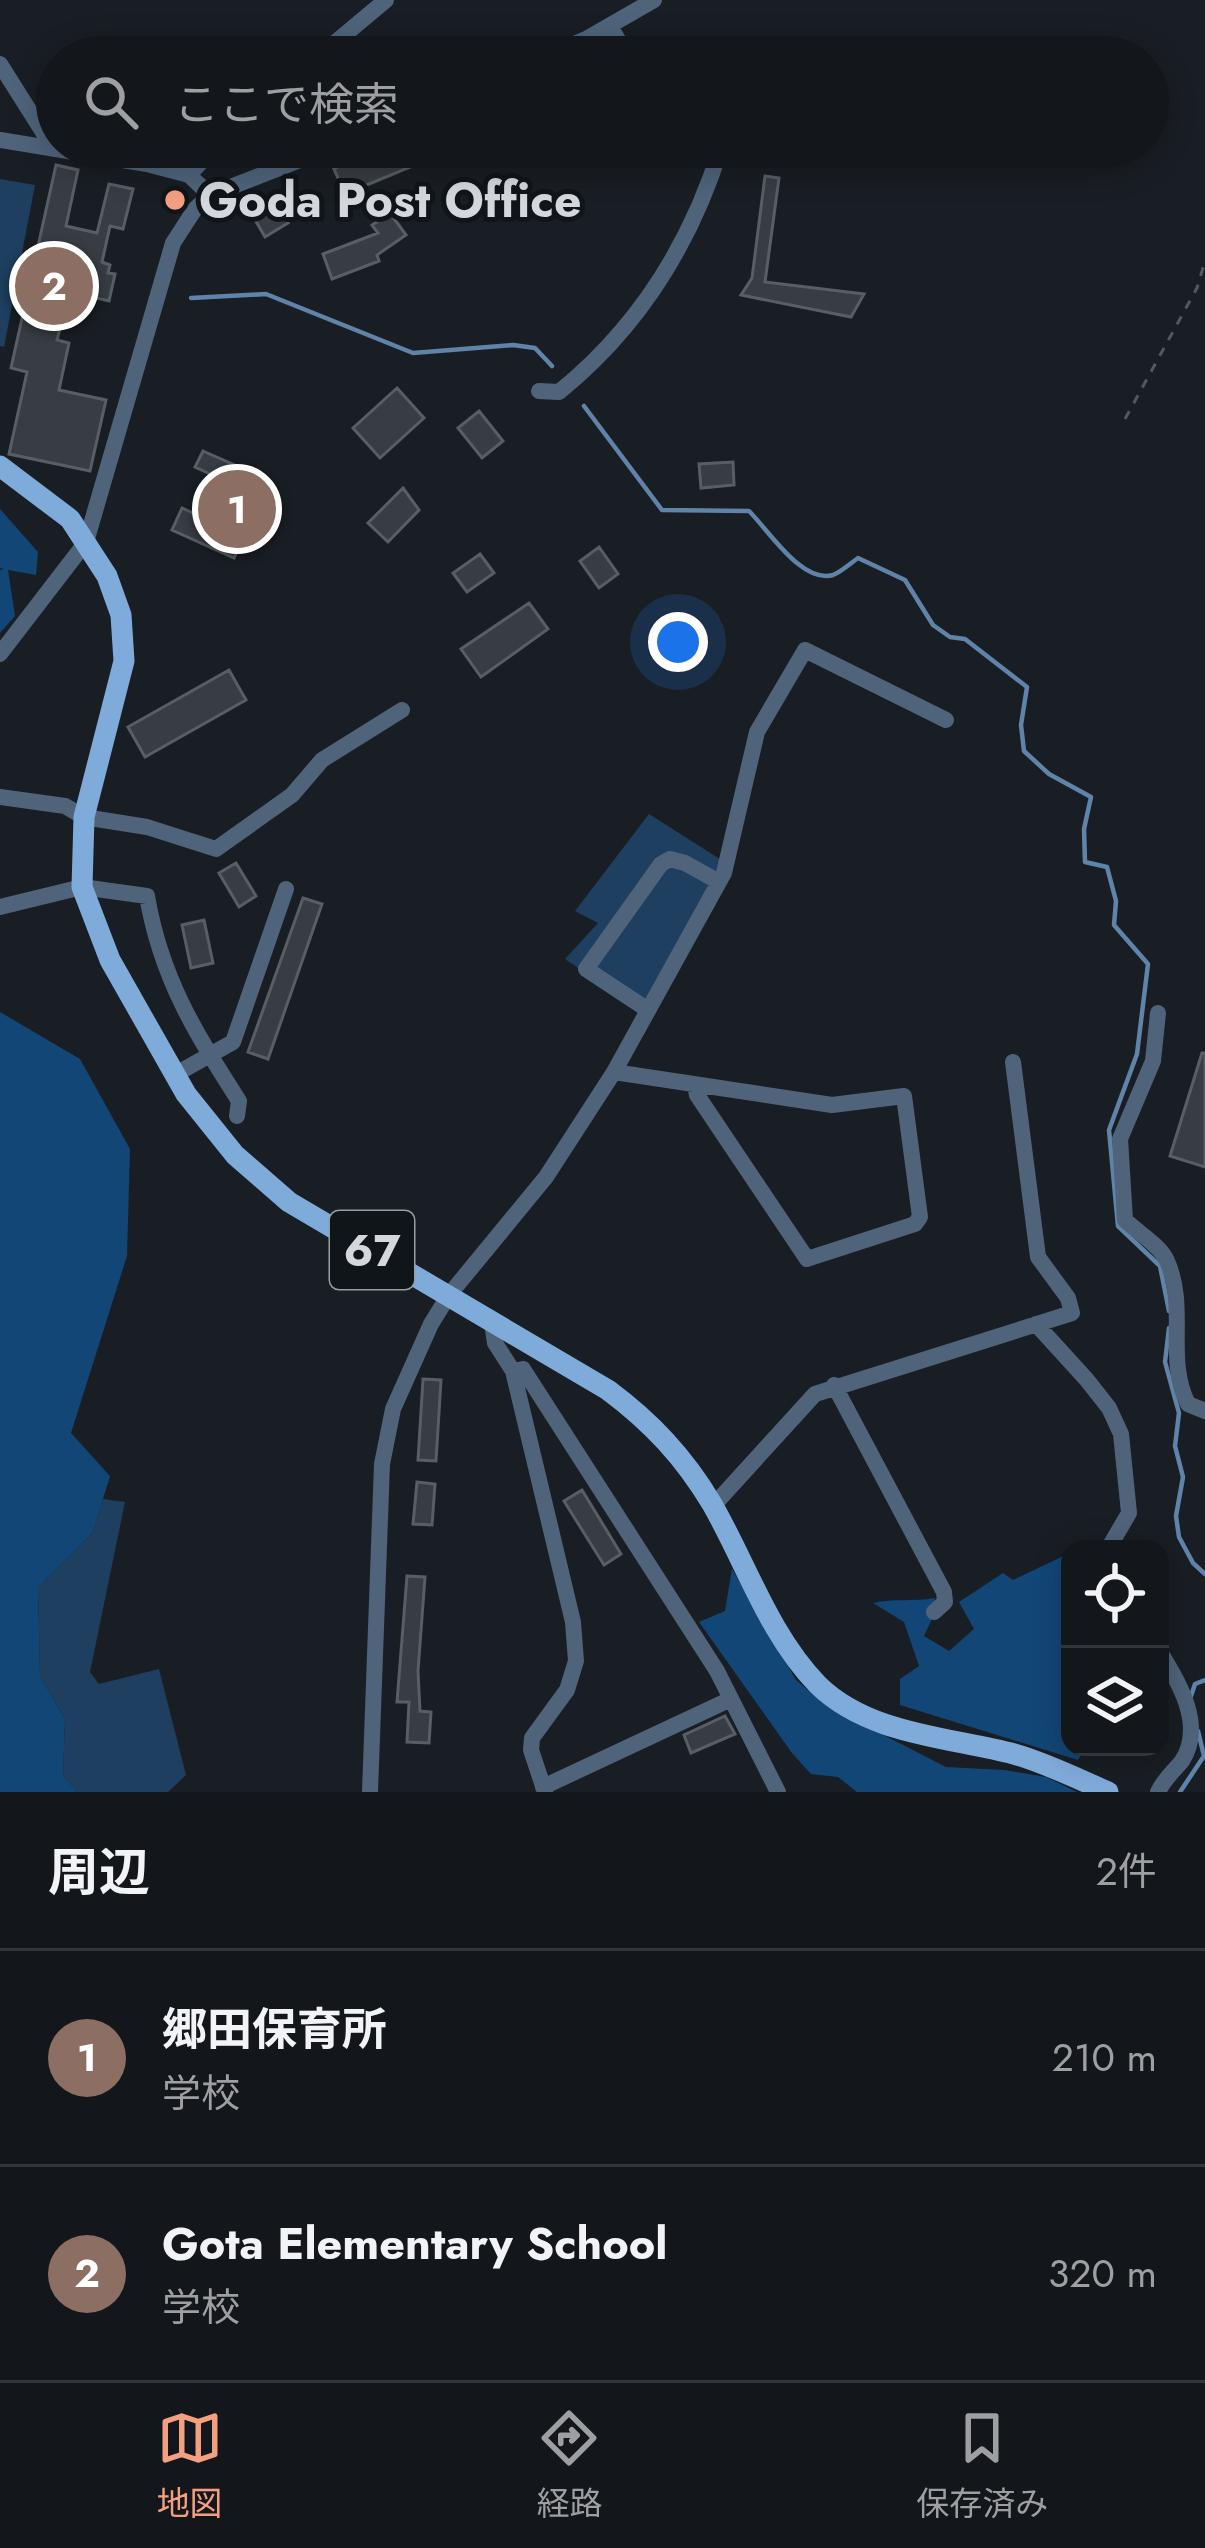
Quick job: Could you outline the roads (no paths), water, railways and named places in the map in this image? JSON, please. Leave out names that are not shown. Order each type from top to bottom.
[{"type":"main road","name":"67","points":[[0,466],[70,519],[106,576],[121,615],[124,661],[84,817],[82,886],[110,960],[186,1094],[235,1155],[290,1202],[608,1390],[649,1420],[679,1454],[713,1506],[778,1631],[819,1686],[864,1715],[925,1737],[1017,1755],[1108,1792]]},
{"type":"street","points":[[343,36],[386,0]]},
{"type":"street","points":[[589,36],[654,0]]},
{"type":"street","points":[[610,26],[616,36]]},
{"type":"street","points":[[0,64],[36,121]]},
{"type":"street","points":[[0,140],[36,145]]},
{"type":"street","points":[[154,168],[189,175],[210,196]]},
{"type":"street","points":[[189,175],[196,168]]},
{"type":"street","points":[[0,654],[86,542],[173,243],[195,209],[210,196],[280,168]]},
{"type":"street","points":[[538,391],[560,392],[618,338],[705,198],[714,168]]},
{"type":"street","points":[[370,1792],[382,1463],[393,1409],[431,1324],[449,1295],[546,1177],[614,1072],[719,882],[738,824],[758,732],[805,650],[946,720]]},
{"type":"street","points":[[0,797],[64,806],[84,817],[147,827],[216,849],[292,795],[322,760],[402,710]]},
{"type":"street","points":[[648,1010],[586,969],[661,864],[670,859],[686,863],[719,882]]},
{"type":"street","points":[[0,907],[82,886],[147,896],[165,973],[239,1101],[237,1116]]},
{"type":"street","points":[[176,1074],[233,1042],[286,890]]},
{"type":"street","points":[[1158,1013],[1154,1061],[1120,1139],[1125,1220],[1167,1258],[1178,1316],[1177,1384],[1187,1404],[1205,1411]]},
{"type":"street","points":[[713,1506],[814,1394],[1072,1313],[1068,1298],[1038,1257],[1013,1062]]},
{"type":"street","points":[[614,1072],[832,1105],[904,1096],[920,1217],[915,1224],[807,1258],[695,1086]]},
{"type":"street","points":[[492,1323],[495,1343],[513,1370],[573,1622],[576,1661],[567,1690],[532,1738],[531,1750],[544,1789],[731,1699]]},
{"type":"street","points":[[1036,1324],[1088,1380],[1120,1434],[1129,1513],[1113,1540]]},
{"type":"street","points":[[513,1370],[523,1369],[641,1550],[731,1699],[778,1792]]},
{"type":"street","points":[[834,1385],[944,1592],[946,1602],[934,1612]]},
{"type":"street","points":[[1158,1792],[1184,1758],[1190,1713],[1169,1666]]},
{"type":"waterway","points":[[191,298],[266,294],[413,353],[513,345],[535,348],[552,366]]},
{"type":"waterway","points":[[584,406],[662,510],[749,511],[810,572],[833,575],[858,558],[905,580],[933,625],[950,637],[965,639],[1027,687],[1021,725],[1024,751],[1049,774],[1091,797],[1084,829],[1085,862],[1107,867],[1116,901],[1114,925],[1148,964],[1137,1054],[1109,1130],[1118,1226],[1160,1266],[1169,1311]]},
{"type":"waterway","points":[[1169,1328],[1165,1362],[1179,1413],[1175,1446],[1183,1477],[1176,1516],[1179,1537],[1205,1574]]},
{"type":"waterway","points":[[1191,1696],[1195,1684],[1205,1680]]},
{"type":"waterway","points":[[1180,1792],[1204,1756],[1198,1731]]},
{"type":"place","name":"Goda Post Office","points":[[175,200]]},
{"type":"place","name":"Gota Elementary School","points":[[54,286]]},
{"type":"place","name":"郷田保育所","points":[[237,509]]}]
